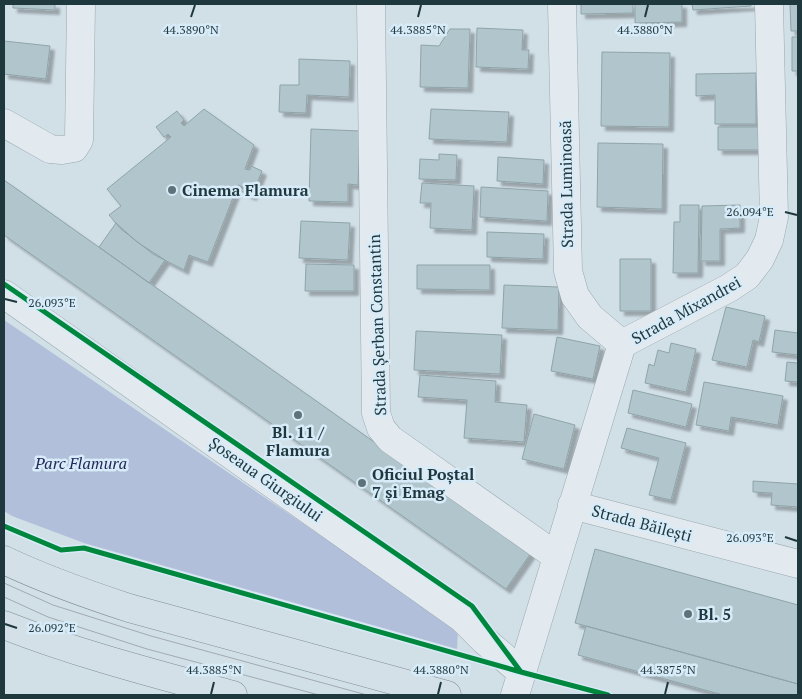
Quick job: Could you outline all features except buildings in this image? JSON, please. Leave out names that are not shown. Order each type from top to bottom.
[{"type":"main road","points":[[4,560],[37,576],[129,608],[447,695]]},
{"type":"main road","points":[[4,625],[77,651],[233,695]]},
{"type":"street","points":[[4,123],[50,149],[74,148],[79,140],[81,4]]},
{"type":"street","name":"Strada Șerban Constantin","points":[[371,4],[376,413],[381,428],[390,438],[556,556]]},
{"type":"street","name":"Strada Luminoasă","points":[[562,4],[568,271],[575,296],[590,317],[622,344]]},
{"type":"street","name":"Strada Mixandrei","points":[[518,684],[622,344],[729,288],[747,276],[760,259],[769,240],[774,217],[769,4]]},
{"type":"street","name":"Șoseaua Giurgiului","points":[[4,294],[462,618],[485,641],[518,684]]},
{"type":"street","name":"Strada Băilești","points":[[572,505],[798,564]]},
{"type":"green space","name":"Parc Flamura","points":[[4,320],[458,629],[457,649],[84,543],[12,516],[4,511]]},
{"type":"tram line","points":[[4,583],[53,605],[151,636],[367,695]]},
{"type":"tram line","points":[[4,597],[48,617],[147,649],[319,695]]},
{"type":"cycle path","points":[[4,284],[472,606],[521,672]]},
{"type":"cycle path","points":[[4,526],[61,550],[84,548],[608,695]]},
{"type":"place","name":"Cinema Flamura","points":[[172,190]]},
{"type":"place","name":"Bl. 11 / Flamura","points":[[298,415]]},
{"type":"place","name":"Oficiul Poștal 7 și Emag","points":[[362,483]]},
{"type":"place","name":"Bl. 5","points":[[688,614]]}]
